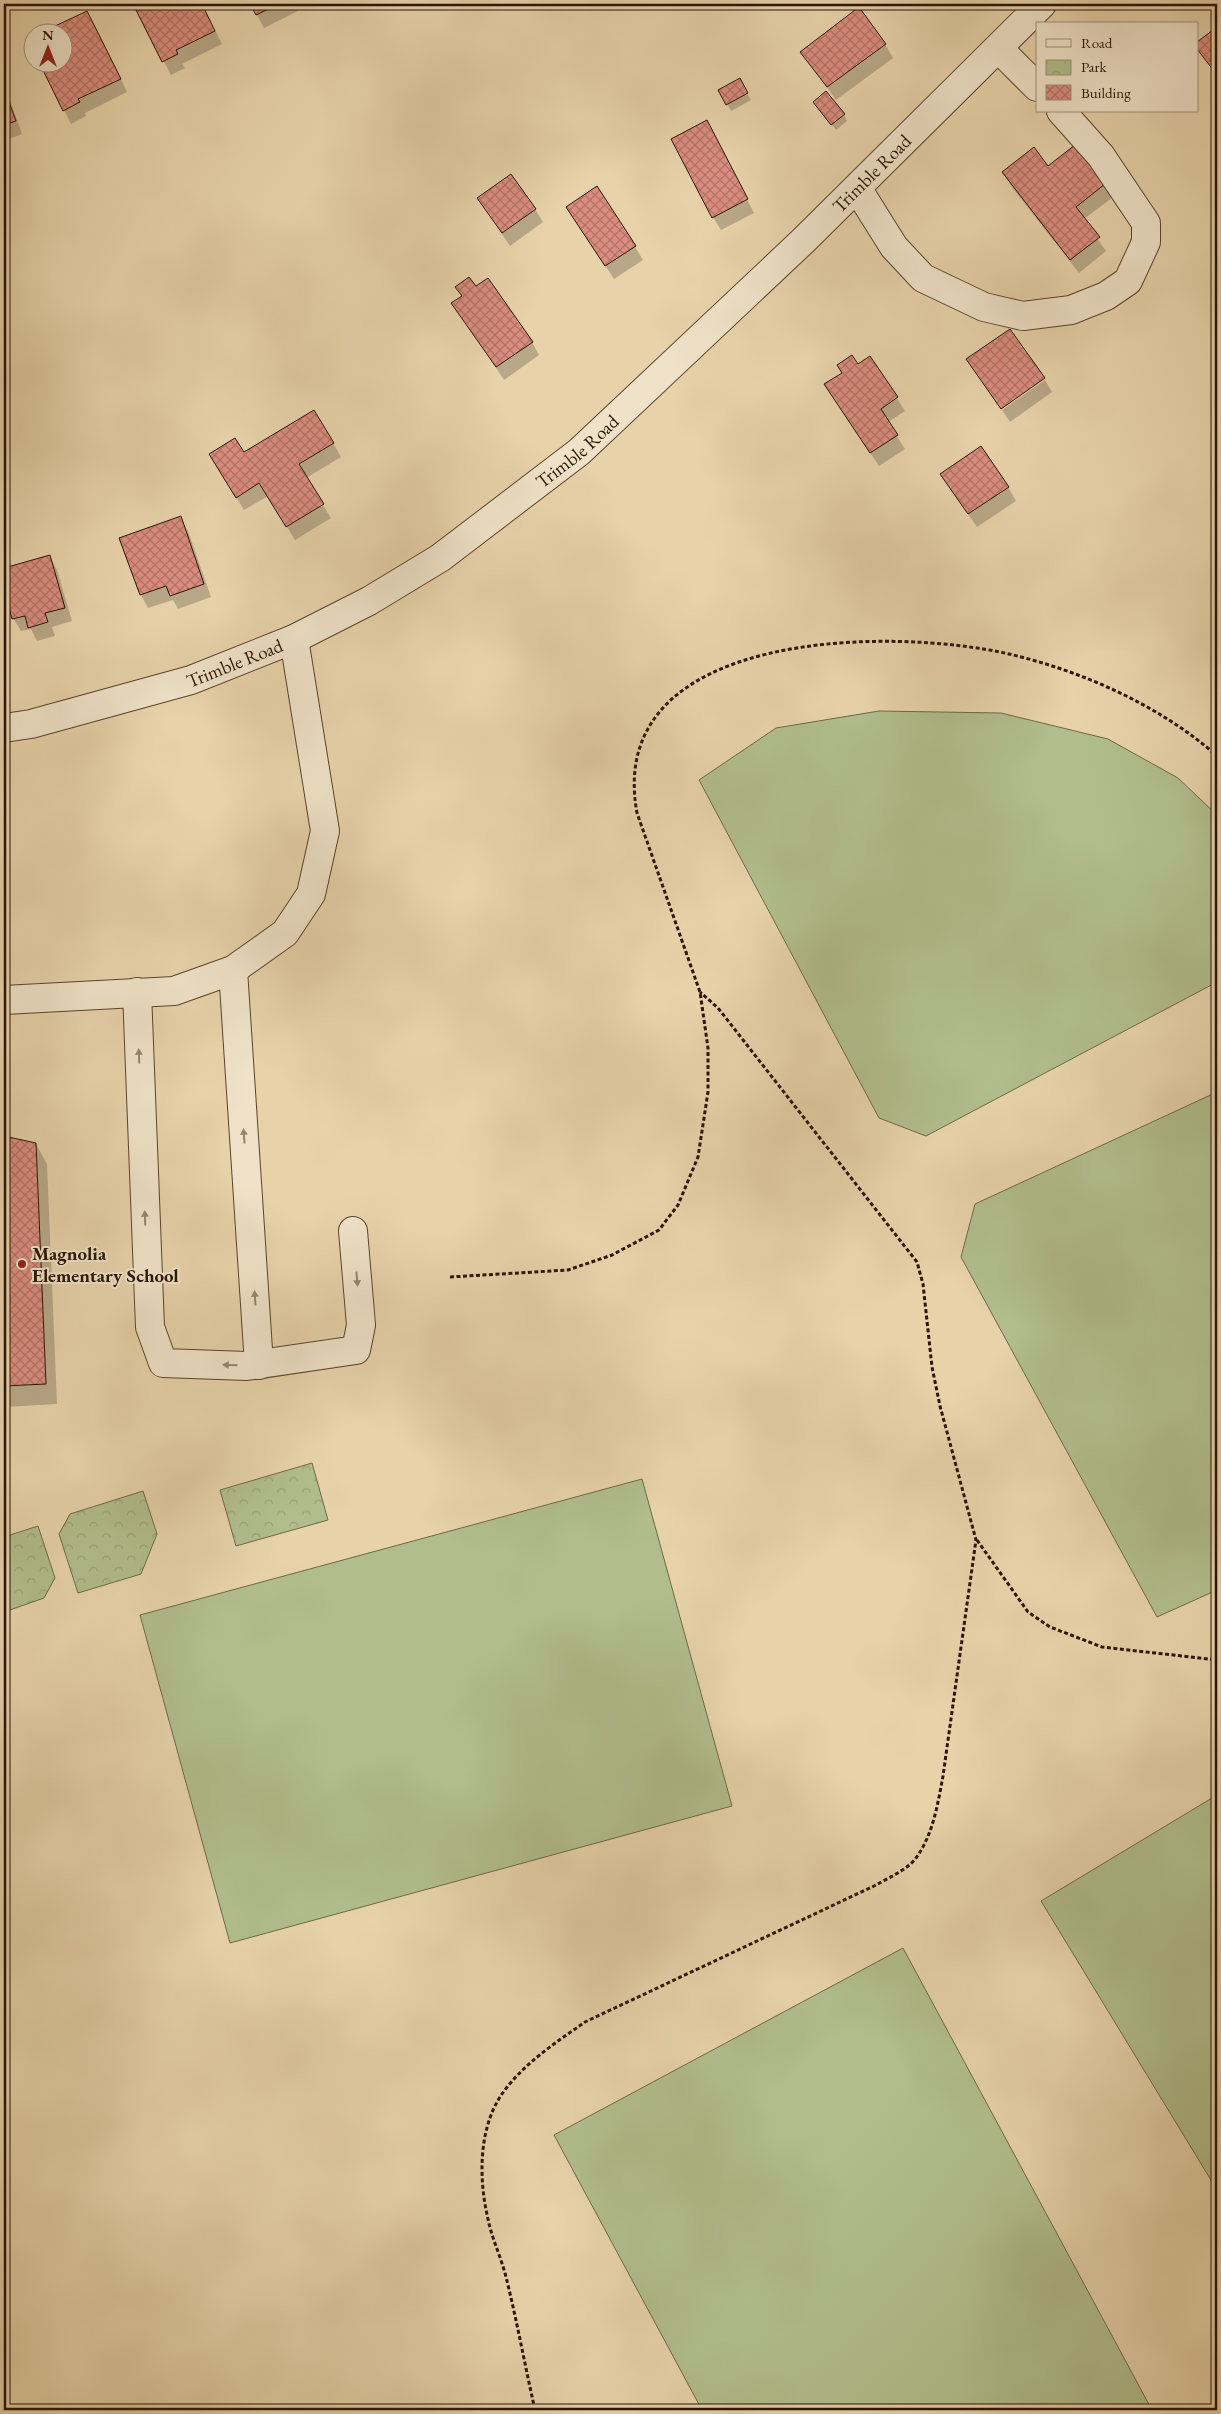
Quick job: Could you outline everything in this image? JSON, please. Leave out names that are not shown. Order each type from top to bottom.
[{"type":"street","name":"Trimble Road","points":[[4,728],[31,724],[191,680],[294,639],[369,601],[440,558],[578,452],[857,188],[1042,4]]},
{"type":"street","points":[[998,48],[1036,87]]},
{"type":"street","points":[[857,188],[894,246],[923,278],[984,307],[1023,316],[1071,310],[1106,296],[1128,281],[1146,242],[1146,223],[1101,156],[1062,112]]},
{"type":"street","points":[[4,1000],[174,991],[233,970],[285,933],[311,894],[325,831],[294,639]]},
{"type":"street","points":[[233,970],[259,1364]]},
{"type":"street","points":[[137,992],[150,1326],[163,1363],[259,1364],[356,1350],[361,1325],[353,1231]]},
{"type":"path","points":[[450,1277],[568,1270],[612,1256],[659,1230],[678,1205],[688,1183],[698,1157],[703,1131],[708,1092],[708,1048],[700,992],[640,822],[634,793],[636,768],[644,738],[665,703],[682,689],[714,672],[772,654],[850,641],[921,641],[986,649],[1046,664],[1132,700],[1190,735],[1217,756]]},
{"type":"path","points":[[700,992],[718,1008],[917,1262],[923,1284],[932,1367],[940,1406],[976,1540],[1028,1612],[1050,1627],[1102,1647],[1217,1660]]},
{"type":"path","points":[[535,2410],[506,2277],[488,2220],[483,2185],[482,2152],[489,2124],[500,2098],[520,2074],[546,2051],[585,2022],[874,1886],[903,1869],[916,1858],[936,1809],[943,1776],[976,1540]]},
{"type":"green space","points":[[879,711],[1001,713],[1108,739],[1178,778],[1217,815],[1217,982],[926,1136],[879,1118],[699,780],[776,728]]},
{"type":"green space","points":[[1217,1092],[1217,1590],[1157,1617],[961,1257],[975,1204]]},
{"type":"green space","points":[[312,1463],[328,1520],[236,1546],[220,1490]]},
{"type":"green space","points":[[642,1479],[732,1806],[230,1943],[140,1615]]},
{"type":"green space","points":[[143,1491],[157,1534],[141,1574],[78,1593],[59,1534],[70,1514]]},
{"type":"green space","points":[[38,1526],[55,1578],[44,1598],[4,1612],[4,1537]]},
{"type":"green space","points":[[1217,1795],[1217,2190],[1041,1901]]},
{"type":"green space","points":[[903,1948],[1152,2410],[702,2410],[554,2135]]},
{"type":"building","points":[[133,4],[202,4],[215,31],[176,50],[178,54],[162,62]]},
{"type":"building","points":[[250,4],[279,4],[256,15]]},
{"type":"building","points":[[859,7],[886,44],[827,87],[800,52]]},
{"type":"building","points":[[87,11],[121,79],[78,99],[80,102],[63,111],[44,72],[72,72],[72,22],[64,22]]},
{"type":"building","points":[[1217,27],[1217,75],[1198,50],[1198,41]]},
{"type":"building","points":[[740,78],[748,93],[726,105],[718,90]]},
{"type":"building","points":[[4,88],[16,121],[4,125]]},
{"type":"building","points":[[826,91],[845,114],[831,125],[813,102]]},
{"type":"building","points":[[707,120],[748,199],[712,218],[671,139]]},
{"type":"building","points":[[1080,141],[1110,180],[1076,207],[1100,237],[1070,260],[1002,172],[1034,147],[1048,166]]},
{"type":"building","points":[[511,174],[536,209],[502,233],[477,198]]},
{"type":"building","points":[[597,186],[636,246],[605,266],[566,207]]},
{"type":"building","points":[[469,277],[476,286],[488,278],[533,342],[496,367],[451,303],[462,296],[455,287]]},
{"type":"building","points":[[1010,329],[1045,378],[1001,409],[966,359]]},
{"type":"building","points":[[852,355],[858,364],[870,356],[898,397],[881,409],[898,435],[870,453],[824,384],[842,373],[837,365]]},
{"type":"building","points":[[314,410],[334,443],[299,464],[324,504],[286,527],[259,483],[236,498],[209,454],[235,438],[244,452]]},
{"type":"building","points":[[981,446],[1009,487],[968,514],[940,474]]},
{"type":"building","points":[[181,516],[204,584],[170,596],[166,586],[140,595],[119,538]]},
{"type":"building","points":[[50,555],[65,608],[45,613],[48,622],[28,628],[25,616],[12,619],[4,589],[4,568]]},
{"type":"building","name":"Magnolia Elementary School","points":[[4,1136],[36,1143],[46,1384],[4,1386]]},
{"type":"place","name":"Magnolia Elementary School","points":[[22,1264]]}]
